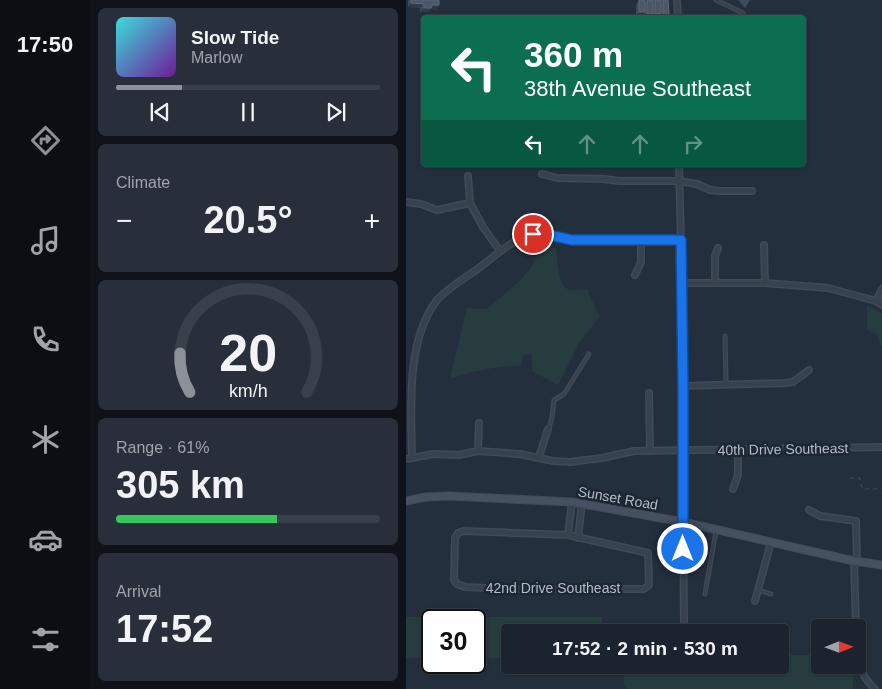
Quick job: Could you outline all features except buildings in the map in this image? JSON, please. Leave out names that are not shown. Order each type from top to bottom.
[{"type":"street","points":[[677,0],[678,15]]},
{"type":"street","points":[[679,167],[684,450],[684,624]]},
{"type":"street","points":[[542,174],[557,178],[679,181],[697,184],[710,190],[752,191]]},
{"type":"street","points":[[468,176],[470,203],[483,227],[500,251]]},
{"type":"street","points":[[406,202],[420,204],[437,210],[470,203]]},
{"type":"street","points":[[409,458],[410,367],[413,348],[420,327],[437,300],[500,251],[525,237],[541,234],[572,240],[681,240]]},
{"type":"street","points":[[636,275],[641,262],[641,241]]},
{"type":"street","points":[[764,245],[765,283]]},
{"type":"street","points":[[715,283],[715,256],[718,248]]},
{"type":"street","points":[[682,283],[765,283],[828,288],[848,292],[876,301],[882,305]]},
{"type":"street","points":[[876,301],[882,289]]},
{"type":"street","points":[[683,386],[793,382],[809,370]]},
{"type":"street","points":[[649,393],[650,451]]},
{"type":"street","points":[[478,451],[479,423]]},
{"type":"street","points":[[539,457],[548,429]]},
{"type":"street","name":"40th Drive Southeast","points":[[409,458],[478,451],[520,454],[553,461],[570,462],[602,458],[620,453],[650,451],[882,447]]},
{"type":"street","points":[[733,489],[738,475],[738,450]]},
{"type":"street","name":"Sunset Road","points":[[406,501],[426,497],[449,496],[582,503],[683,522],[882,566]]},
{"type":"street","points":[[572,502],[568,535],[578,538],[582,503]]},
{"type":"street","points":[[809,510],[820,516],[856,521],[856,619]]},
{"type":"street","name":"42nd Drive Southeast","points":[[568,535],[463,531],[458,533],[455,538],[454,580],[457,584],[465,587],[508,589],[644,589],[649,585],[648,553],[578,538]]},
{"type":"street","points":[[755,600],[771,542]]},
{"type":"street","points":[[862,674],[875,689]]},
{"type":"lane","points":[[716,0],[743,14]]},
{"type":"lane","points":[[725,336],[726,385]]},
{"type":"lane","points":[[548,429],[554,400],[564,394],[589,354]]},
{"type":"lane","points":[[706,594],[716,530]]},
{"type":"lane","points":[[758,590],[771,594]]},
{"type":"path","points":[[850,478],[860,478],[863,488],[882,488]]},
{"type":"green space","points":[[539,245],[556,248],[559,272],[563,284],[570,290],[587,289],[600,316],[579,343],[558,385],[532,371],[532,354],[524,355],[521,366],[485,370],[450,379],[467,308],[486,309],[506,293],[531,266],[536,258]]},
{"type":"green space","points":[[867,306],[882,313],[882,347],[876,334],[867,330]]},
{"type":"green space","points":[[406,617],[421,617],[421,658],[406,658]]},
{"type":"green space","points":[[486,617],[602,617],[602,624],[501,624],[501,658],[486,658]]},
{"type":"green space","points":[[789,655],[811,655],[811,674],[853,674],[853,689],[627,689],[624,685],[623,674],[789,674]]},
{"type":"route","points":[[533,234],[572,240],[681,240],[684,450],[683,549]]}]
